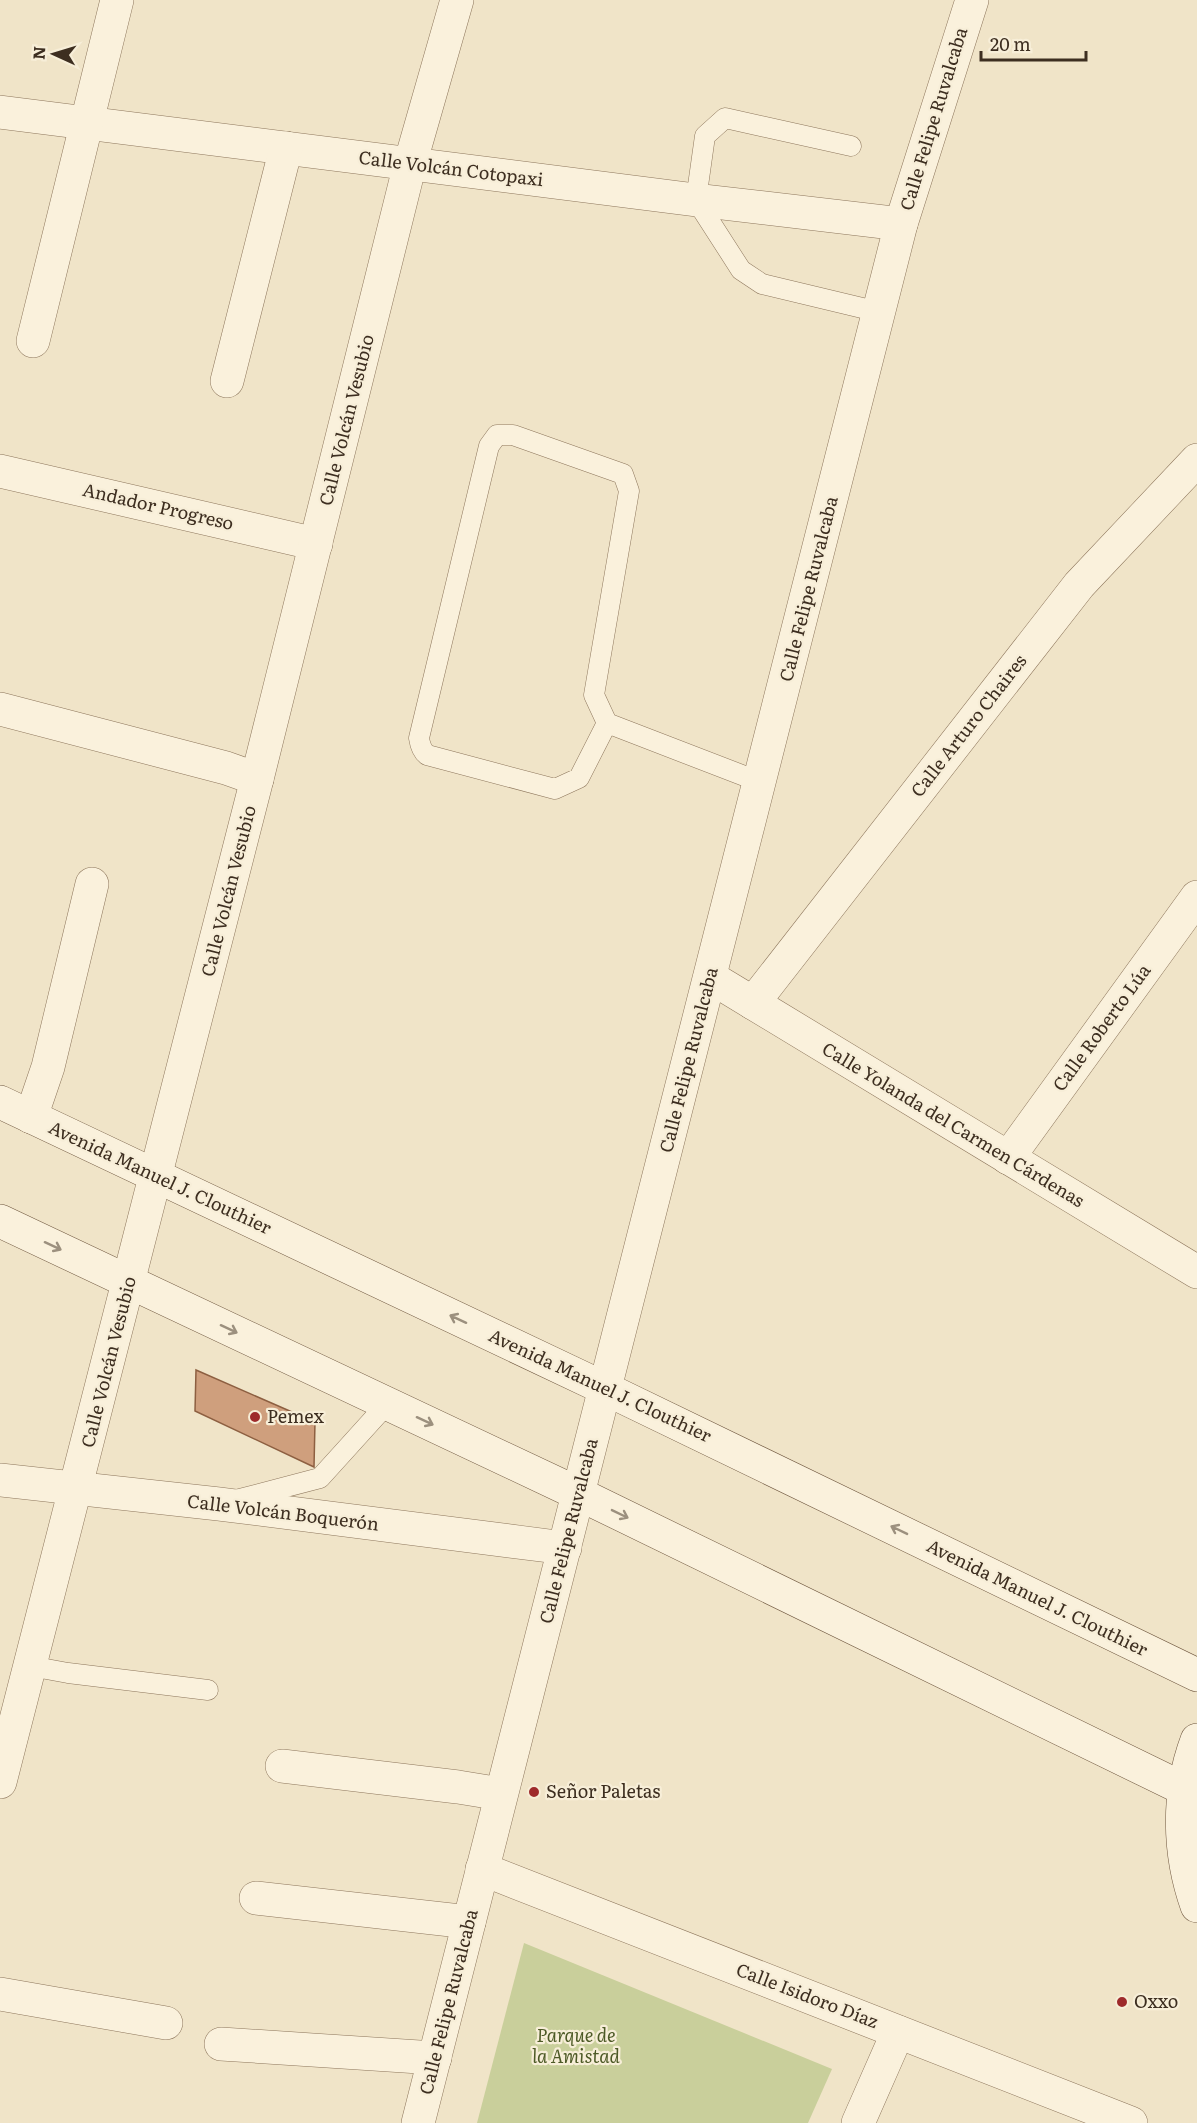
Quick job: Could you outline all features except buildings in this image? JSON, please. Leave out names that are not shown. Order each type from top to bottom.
[{"type":"street","points":[[33,341],[117,0]]},
{"type":"street","name":"Calle Volcán Vesubio","points":[[0,1782],[130,1282],[410,164],[457,0]]},
{"type":"street","name":"Calle Felipe Ruvalcaba","points":[[418,2123],[901,224],[972,0]]},
{"type":"street","name":"Calle Volcán Cotopaxi","points":[[0,112],[901,224]]},
{"type":"street","points":[[227,381],[286,148]]},
{"type":"street","name":"Calle Arturo Chaires","points":[[753,1004],[1079,585],[1197,460]]},
{"type":"street","name":"Andador Progreso","points":[[0,471],[316,544]]},
{"type":"street","points":[[0,709],[226,768],[257,779]]},
{"type":"street","points":[[31,1117],[48,1067],[92,885]]},
{"type":"street","name":"Calle Roberto Lúa","points":[[1008,1158],[1197,897]]},
{"type":"street","name":"Calle Yolanda del Carmen Cárdenas","points":[[711,977],[1197,1272]]},
{"type":"street","name":"Avenida Manuel J. Clouthier","points":[[0,1102],[606,1389],[1197,1675]]},
{"type":"street","points":[[0,1221],[579,1494],[1184,1789]]},
{"type":"street","name":"Calle Volcán Boquerón","points":[[0,1480],[219,1504],[565,1548]]},
{"type":"street","points":[[1197,1740],[1184,1789],[1182,1837],[1189,1884],[1197,1906]]},
{"type":"street","points":[[282,1766],[458,1786],[501,1794]]},
{"type":"street","name":"Calle Isidoro Díaz","points":[[482,1869],[1131,2123]]},
{"type":"street","points":[[256,1898],[469,1922]]},
{"type":"street","points":[[0,1994],[166,2023]]},
{"type":"street","points":[[858,2123],[898,2032]]},
{"type":"street","points":[[221,2044],[435,2058]]},
{"type":"lane","points":[[850,146],[725,118],[705,136],[696,200],[741,270],[762,284],[879,312]]},
{"type":"lane","points":[[607,723],[579,778],[555,789],[427,755],[420,743],[419,738],[489,446],[497,435],[513,435],[623,474],[629,491],[594,695],[607,723],[760,782]]},
{"type":"lane","points":[[219,1504],[320,1478],[387,1404]]},
{"type":"lane","points":[[30,1666],[68,1673],[208,1690]]},
{"type":"green space","name":"Parque de la Amistad","points":[[524,1943],[832,2069],[808,2123],[477,2123]]},
{"type":"place","name":"Pemex","points":[[255,1417]]},
{"type":"place","name":"Señor Paletas","points":[[534,1792]]},
{"type":"place","name":"Oxxo","points":[[1122,2002]]}]
